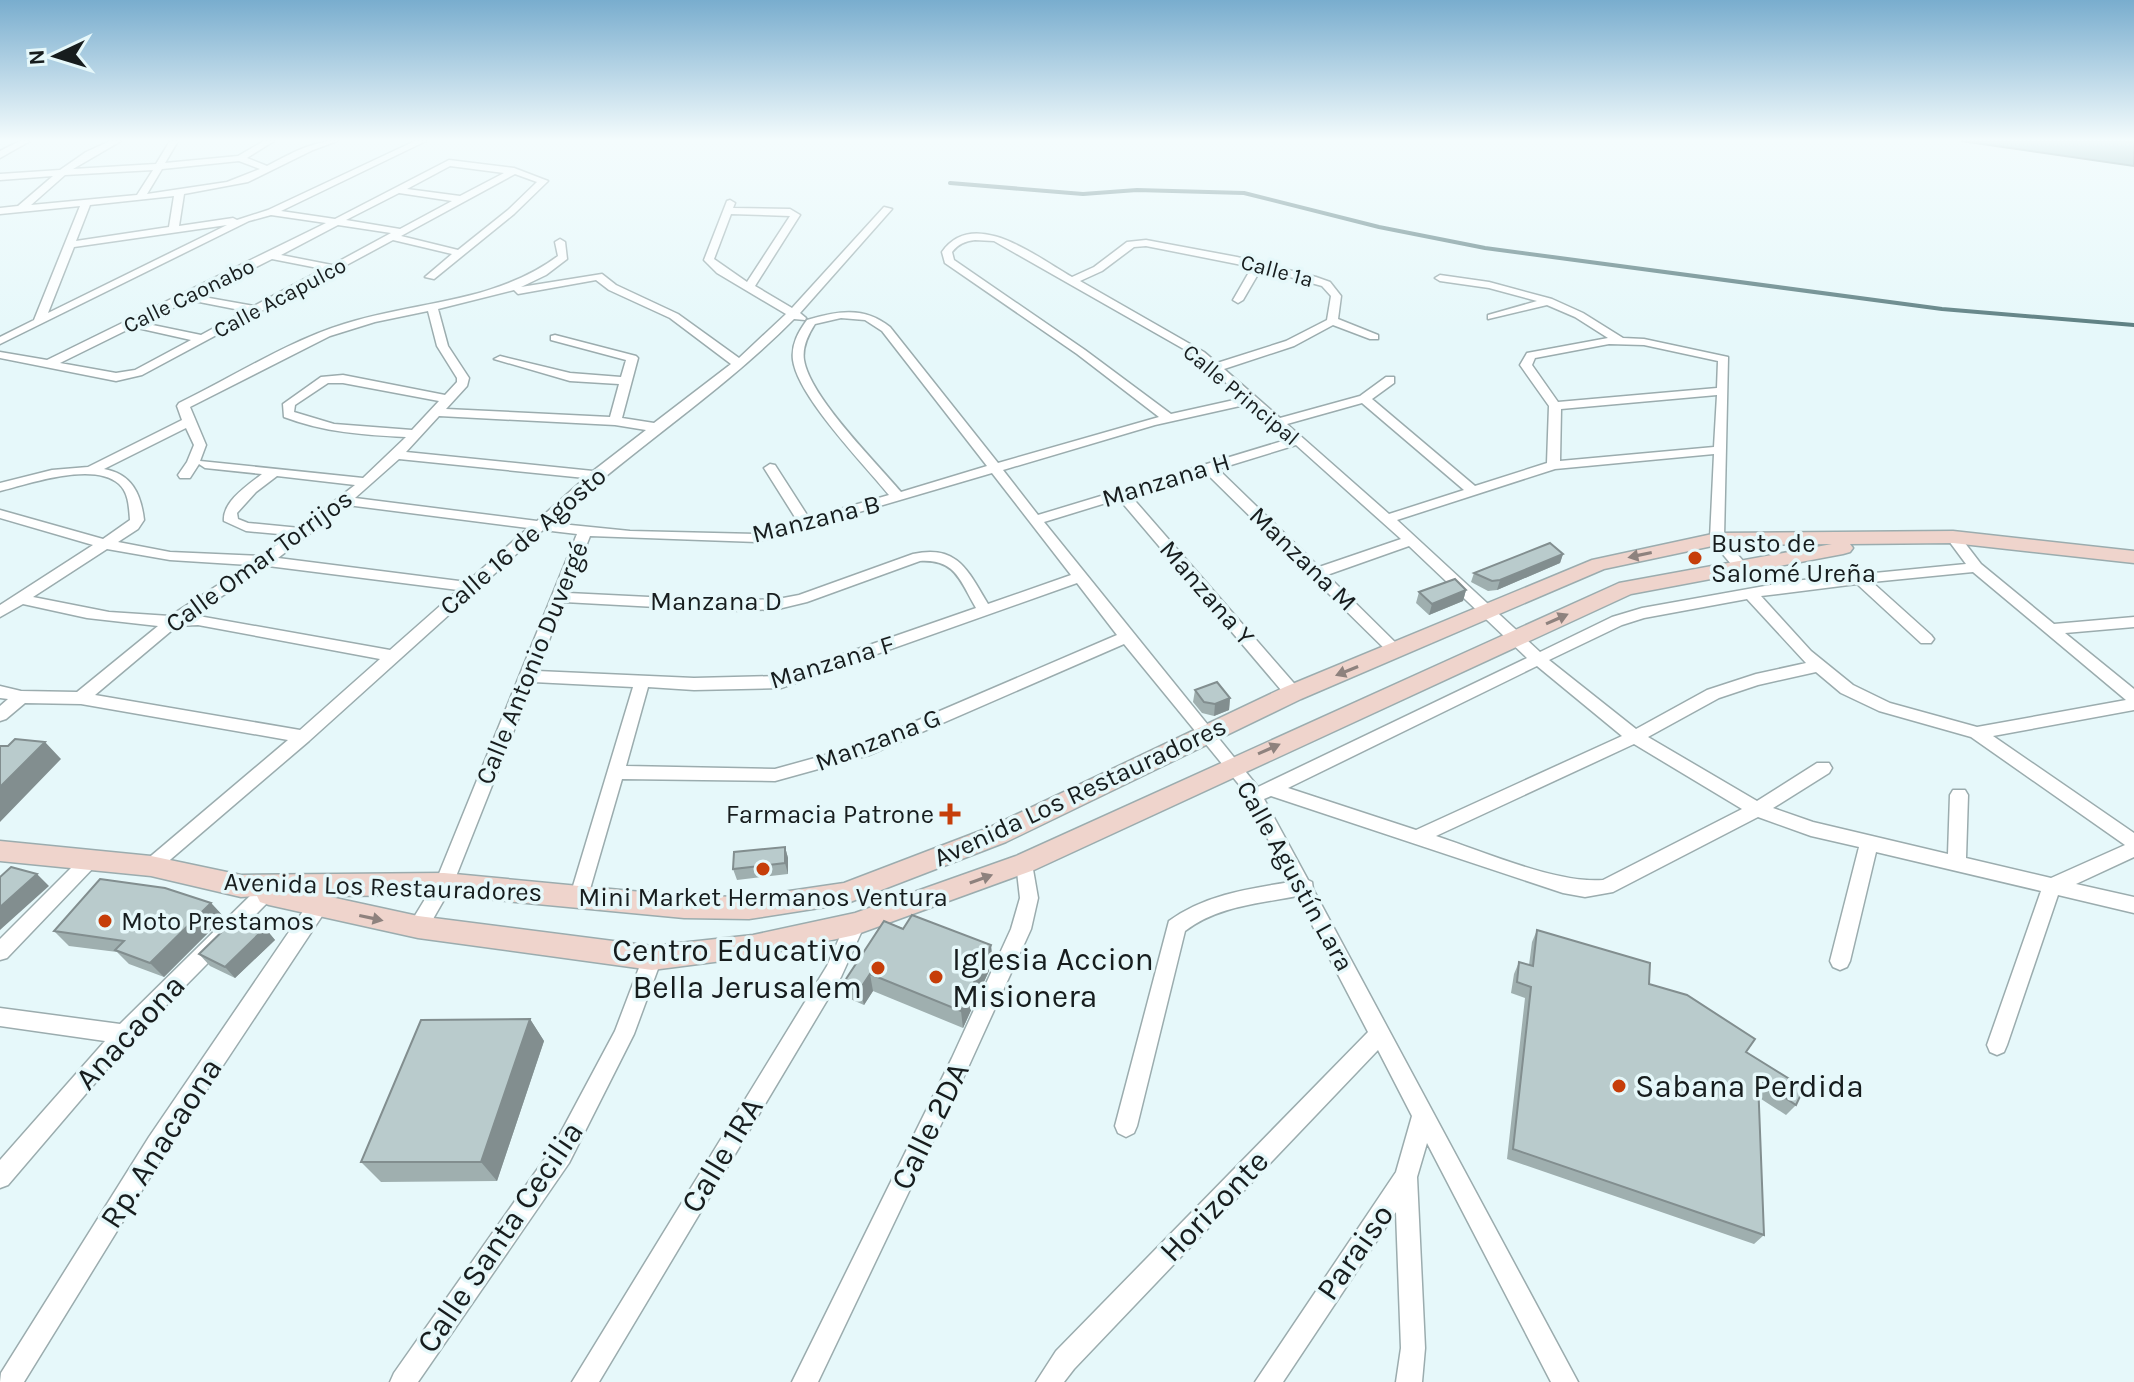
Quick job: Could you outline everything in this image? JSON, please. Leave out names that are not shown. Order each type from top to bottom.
[{"type":"street","points":[[19,211],[25,205]]},
{"type":"street","points":[[0,211],[72,205]]},
{"type":"street","points":[[39,321],[85,205]]},
{"type":"street","points":[[174,230],[177,205]]},
{"type":"street","points":[[70,245],[246,219],[285,205]]},
{"type":"street","name":"Calle Caonabo","points":[[49,364],[368,205]]},
{"type":"street","name":"Calle Acapulco","points":[[49,364],[116,377],[129,375],[337,269],[450,205]]},
{"type":"street","points":[[430,277],[518,205]]},
{"type":"street","points":[[750,286],[795,215],[790,212],[728,207],[709,260],[721,271],[750,286],[791,315],[811,322],[802,333],[799,346],[798,360],[803,374],[827,409],[899,498]]},
{"type":"street","name":"Calle 16 de Agosto","points":[[151,866],[303,737],[596,475],[654,427],[740,365],[791,315],[887,209]]},
{"type":"street","points":[[271,212],[398,235],[458,253]]},
{"type":"street","points":[[0,341],[246,219]]},
{"type":"street","name":"Calle Principal","points":[[1169,418],[1081,352],[949,261],[947,252],[951,244],[963,238],[996,238],[1200,354],[1411,540],[1539,660],[1635,737],[1757,809],[1811,829],[1869,844],[2134,905]]},
{"type":"street","points":[[185,475],[200,454],[201,442],[183,406],[283,353],[349,326],[489,294],[555,264],[563,255],[560,242]]},
{"type":"street","name":"Calle 1a","points":[[1072,281],[1098,269],[1131,244],[1163,245],[1258,265],[1326,284],[1336,296],[1332,321],[1288,346],[1214,368]]},
{"type":"street","points":[[271,256],[337,269]]},
{"type":"street","points":[[1238,300],[1258,265]]},
{"type":"street","points":[[489,294],[598,276],[609,288],[638,297],[672,314],[740,365]]},
{"type":"street","points":[[1440,278],[1495,284],[1549,301],[1597,323],[1621,342]]},
{"type":"street","points":[[514,292],[523,304]]},
{"type":"street","points":[[189,297],[258,310]]},
{"type":"street","points":[[1492,317],[1549,301]]},
{"type":"street","name":"Calle Omar Torrijos","points":[[81,698],[172,622],[265,561],[344,501],[396,455],[463,383],[463,378],[444,354],[433,309]]},
{"type":"street","name":"Calle Agustín Lara","points":[[811,322],[861,313],[875,319],[1232,766],[1263,792],[1305,887],[1565,1382]]},
{"type":"street","points":[[1332,321],[1374,337]]},
{"type":"street","points":[[133,324],[204,339]]},
{"type":"street","points":[[555,338],[630,357],[633,361],[615,421]]},
{"type":"street","points":[[1553,465],[1555,406],[1534,379],[1526,360],[1531,355],[1621,342],[1644,342],[1724,359],[1717,539],[1741,567]]},
{"type":"street","points":[[0,355],[49,364]]},
{"type":"street","points":[[500,359],[570,377],[625,381]]},
{"type":"street","points":[[414,434],[304,422],[288,414],[289,404],[325,380],[343,379],[445,399]]},
{"type":"street","points":[[1276,423],[1364,399],[1390,380]]},
{"type":"street","points":[[1555,406],[1723,391]]},
{"type":"street","points":[[1364,399],[1473,491]]},
{"type":"street","name":"Manzana B","points":[[585,531],[757,538],[1169,418],[1250,400]]},
{"type":"street","points":[[434,412],[615,421],[654,427]]},
{"type":"street","points":[[92,470],[189,421]]},
{"type":"street","name":"Manzana H","points":[[1035,520],[1297,441]]},
{"type":"street","points":[[1387,519],[1553,465],[1721,450]]},
{"type":"street","points":[[396,455],[596,475]]},
{"type":"street","points":[[205,464],[366,482]]},
{"type":"street","points":[[770,468],[807,525]]},
{"type":"street","name":"Manzana M","points":[[1209,468],[1396,651]]},
{"type":"street","points":[[0,487],[72,471],[110,473],[133,493],[137,520],[133,526],[0,612]]},
{"type":"street","points":[[274,472],[242,498],[230,512],[231,521],[246,527],[301,532]]},
{"type":"street","name":"Manzana Y","points":[[1122,494],[1293,693]]},
{"type":"street","name":"Calle Antonio Duvergé","points":[[344,501],[585,531],[444,884],[418,927]]},
{"type":"street","points":[[0,514],[104,544],[170,556],[265,561],[470,587]]},
{"type":"street","points":[[1953,537],[1976,567],[2134,698]]},
{"type":"street","name":"Avenida Los Restauradores","points":[[0,851],[151,866],[241,886],[444,884],[684,907],[749,908],[845,893],[997,835],[1293,693],[1599,564],[1717,539],[1953,537],[2134,557]]},
{"type":"street","points":[[241,886],[317,907],[418,927],[652,958],[753,946],[855,924],[1025,863],[1626,588],[1888,538]]},
{"type":"street","points":[[1317,573],[1411,540]]},
{"type":"street","name":"Manzana D","points":[[558,597],[730,606],[778,604],[802,599],[918,557],[939,554],[953,560],[983,608]]},
{"type":"street","points":[[1263,792],[1617,621],[1642,613],[1750,593],[1976,567]]},
{"type":"street","name":"Manzana F","points":[[525,676],[642,682],[781,682],[913,638],[983,608],[1079,577]]},
{"type":"street","points":[[1862,581],[1926,639]]},
{"type":"street","points":[[1750,593],[1819,666],[1847,689],[1885,707],[1977,733],[2134,842]]},
{"type":"street","points":[[22,599],[67,611],[172,622],[198,620],[391,656]]},
{"type":"street","points":[[2052,629],[2134,622]]},
{"type":"street","name":"Manzana G","points":[[615,772],[775,775],[833,761],[863,751],[1127,637]]},
{"type":"street","points":[[1417,837],[1635,737],[1713,694],[1756,680],[1819,666]]},
{"type":"street","points":[[579,896],[642,682]]},
{"type":"street","points":[[0,692],[21,697],[81,698],[303,737]]},
{"type":"street","points":[[0,715],[21,697]]},
{"type":"street","points":[[1977,733],[2134,704]]},
{"type":"street","points":[[1263,792],[1417,837],[1563,885],[1585,889],[1606,887],[1757,809],[1823,768]]},
{"type":"street","points":[[1957,863],[1959,795]]},
{"type":"street","points":[[1840,961],[1869,844]]},
{"type":"street","points":[[1997,1045],[2052,886],[2134,849]]},
{"type":"street","points":[[0,952],[90,860]]},
{"type":"street","name":"Calle 2DA","points":[[805,1382],[959,1065],[1021,929],[1029,898],[1025,863]]},
{"type":"street","points":[[1126,1126],[1176,927],[1191,913],[1207,907],[1305,887]]},
{"type":"street","name":"Anacaona","points":[[0,1177],[124,1034],[265,893]]},
{"type":"street","name":"Rp. Anacaona","points":[[10,1382],[157,1145],[317,907]]},
{"type":"street","name":"Calle 1RA","points":[[585,1382],[834,971],[855,924]]},
{"type":"street","name":"Calle Santa Cecilia","points":[[403,1382],[561,1155],[624,1034],[652,958]]},
{"type":"street","points":[[0,1017],[124,1034]]},
{"type":"street","name":"Horizonte","points":[[1049,1382],[1076,1349],[1381,1033]]},
{"type":"street","name":"Paraiso","points":[[1268,1382],[1406,1177],[1424,1114]]},
{"type":"street","points":[[1406,1177],[1413,1348],[1409,1382]]},
{"type":"building","points":[[1550,543],[1563,554],[1500,580],[1492,581],[1474,573]]},
{"type":"building","points":[[1455,579],[1466,590],[1432,604],[1419,592]]},
{"type":"building","points":[[1217,682],[1230,698],[1215,704],[1204,702],[1195,690]]},
{"type":"building","points":[[15,739],[45,742],[0,787],[0,746],[8,746]]},
{"type":"building","points":[[785,847],[785,863],[733,869],[734,852]]},
{"type":"building","points":[[11,867],[37,874],[0,907],[0,877]]},
{"type":"building","points":[[100,879],[165,888],[211,903],[150,963],[115,950],[124,941],[54,931]]},
{"type":"building","points":[[912,915],[991,945],[961,1011],[870,974],[860,989],[844,982],[884,921],[903,929]]},
{"type":"building","points":[[238,916],[265,928],[225,967],[199,954]]},
{"type":"building","name":"Sabana Perdida","points":[[1537,930],[1650,963],[1649,984],[1687,995],[1755,1039],[1746,1052],[1804,1088],[1796,1105],[1758,1080],[1764,1235],[1513,1149],[1531,987],[1517,982],[1519,962],[1533,966]]},
{"type":"building","points":[[530,1019],[481,1162],[361,1162],[421,1020]]},
{"type":"waterway","points":[[1294,205],[1379,227],[1485,248],[1942,309],[2134,325]]},
{"type":"place","name":"Busto de Salomé Ureña","points":[[1695,558]]},
{"type":"place","name":"Farmacia Patrone","points":[[950,814]]},
{"type":"place","name":"Mini Market Hermanos Ventura","points":[[763,869]]},
{"type":"place","name":"Moto Prestamos","points":[[105,921]]},
{"type":"place","name":"Centro Educativo Bella Jerusalem","points":[[878,968]]},
{"type":"place","name":"Iglesia Accion Misionera","points":[[936,977]]},
{"type":"place","name":"Sabana Perdida","points":[[1619,1086]]}]
